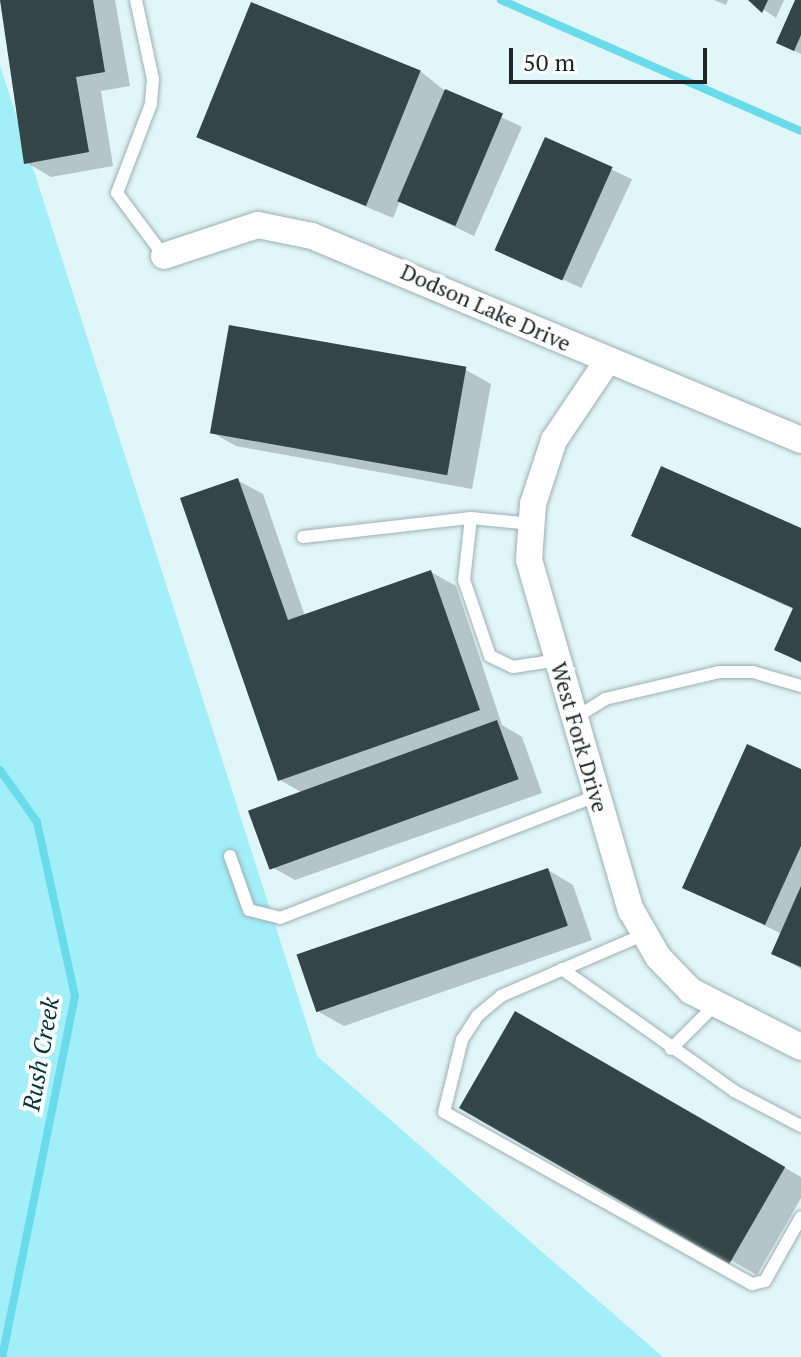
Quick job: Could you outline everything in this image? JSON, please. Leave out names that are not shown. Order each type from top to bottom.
[{"type":"street","name":"Dodson Lake Drive","points":[[164,256],[258,225],[312,236],[801,440]]},
{"type":"street","name":"West Fork Drive","points":[[608,360],[554,440],[532,524],[529,560],[596,796],[645,934],[658,957],[714,1006],[801,1047]]},
{"type":"lane","points":[[136,0],[153,79],[151,104],[117,193],[164,256]]},
{"type":"lane","points":[[303,537],[471,518],[532,524]]},
{"type":"lane","points":[[471,518],[464,580],[490,656],[513,667],[558,660]]},
{"type":"lane","points":[[575,718],[605,699],[719,672],[753,672],[801,686]]},
{"type":"lane","points":[[230,856],[249,910],[280,918],[596,796]]},
{"type":"lane","points":[[645,934],[501,996],[478,1015],[462,1040],[444,1112],[752,1284],[765,1281],[801,1217]]},
{"type":"lane","points":[[562,969],[671,1049],[801,1126]]},
{"type":"lane","points":[[671,1049],[714,1006]]},
{"type":"shaded area","points":[[0,65],[317,1056],[663,1357],[0,1357]]},
{"type":"building","points":[[0,0],[93,0],[105,72],[76,77],[89,152],[24,164]]},
{"type":"building","points":[[748,0],[768,0],[762,13]]},
{"type":"building","points":[[795,0],[801,0],[801,35],[794,51],[776,43]]},
{"type":"building","points":[[251,2],[421,71],[366,206],[196,137]]},
{"type":"building","points":[[445,89],[503,114],[455,226],[397,201]]},
{"type":"building","points":[[545,137],[613,167],[562,280],[495,250]]},
{"type":"building","points":[[229,325],[466,367],[447,475],[210,433]]},
{"type":"building","points":[[661,466],[801,528],[801,662],[774,650],[793,608],[631,536]]},
{"type":"building","points":[[238,478],[288,620],[431,570],[480,710],[278,781],[180,498]]},
{"type":"building","points":[[497,720],[519,779],[270,870],[248,811]]},
{"type":"building","points":[[747,744],[801,769],[801,846],[765,925],[682,888]]},
{"type":"building","points":[[548,868],[568,926],[316,1012],[296,955]]},
{"type":"building","points":[[801,886],[801,967],[771,954]]},
{"type":"building","points":[[515,1011],[785,1167],[729,1264],[459,1108]]},
{"type":"waterway","points":[[501,0],[801,131]]},
{"type":"waterway","name":"Rush Creek","points":[[0,770],[37,822],[75,996],[2,1357]]}]
